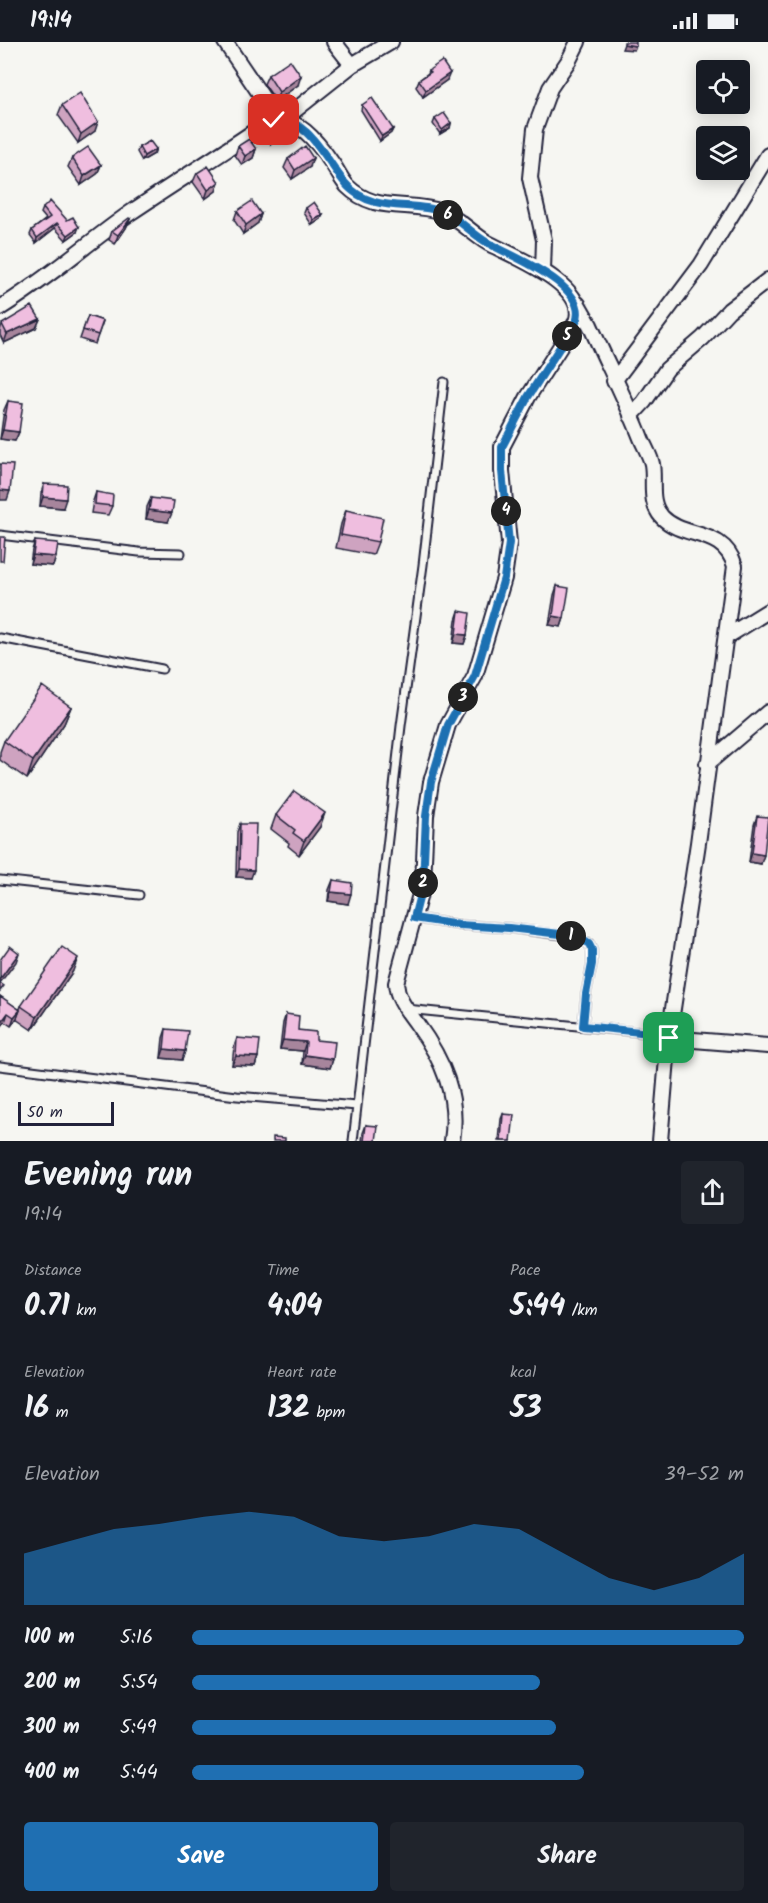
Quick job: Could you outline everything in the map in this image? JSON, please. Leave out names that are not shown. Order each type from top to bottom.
[{"type":"street","points":[[225,42],[280,119],[308,134],[321,147],[346,184],[365,198],[376,202],[443,212],[486,242],[543,271],[573,297],[590,325],[651,463],[654,503],[661,516],[672,524],[711,538],[732,555],[735,566],[669,1037],[660,1141]]},
{"type":"street","points":[[334,42],[352,65]]},
{"type":"street","points":[[0,308],[30,290],[132,212],[268,122],[280,119],[352,65],[391,42]]},
{"type":"street","points":[[543,271],[544,240],[530,178],[536,129],[550,88],[578,42]]},
{"type":"street","points":[[615,381],[701,265],[768,155]]},
{"type":"street","points":[[631,416],[644,402],[667,369],[703,338],[729,310],[768,280]]},
{"type":"street","points":[[452,1141],[455,1110],[445,1072],[432,1046],[400,999],[396,983],[423,883],[426,816],[431,782],[448,725],[475,676],[504,578],[509,543],[502,447],[528,397],[576,322],[578,314],[573,297]]},
{"type":"street","points":[[726,637],[768,611]]},
{"type":"street","points":[[707,764],[768,712]]},
{"type":"street","points":[[669,1037],[768,1046]]},
{"type":"lane","points":[[353,1141],[444,382]]},
{"type":"lane","points":[[0,535],[139,552],[182,554]]},
{"type":"lane","points":[[0,638],[162,669]]},
{"type":"lane","points":[[0,880],[139,895]]},
{"type":"lane","points":[[414,918],[459,925],[577,936],[583,939],[592,950],[583,1026]]},
{"type":"lane","points":[[406,1009],[583,1026],[669,1037]]},
{"type":"lane","points":[[0,1066],[237,1096],[357,1106]]},
{"type":"building","points":[[624,42],[636,42],[636,46],[624,44]]},
{"type":"building","points":[[290,60],[301,76],[279,92],[268,75]]},
{"type":"building","points":[[442,61],[450,73],[426,90],[419,80]]},
{"type":"building","points":[[80,93],[98,122],[81,134],[62,105]]},
{"type":"building","points":[[372,98],[393,129],[382,136],[362,105]]},
{"type":"building","points":[[444,113],[451,123],[442,130],[435,119]]},
{"type":"building","points":[[277,121],[283,130],[274,135],[268,126]]},
{"type":"building","points":[[249,139],[256,149],[245,156],[238,146]]},
{"type":"building","points":[[150,141],[156,149],[144,156],[139,147]]},
{"type":"building","points":[[305,146],[313,158],[295,170],[288,159]]},
{"type":"building","points":[[88,147],[101,165],[84,176],[72,158]]},
{"type":"building","points":[[208,166],[219,182],[208,190],[197,173]]},
{"type":"building","points":[[50,201],[67,220],[73,217],[79,227],[68,235],[57,223],[37,238],[32,230],[50,217],[43,208]]},
{"type":"building","points":[[252,201],[261,214],[246,225],[237,211]]},
{"type":"building","points":[[314,202],[323,215],[314,220],[306,208]]},
{"type":"building","points":[[129,218],[118,235],[112,231]]},
{"type":"building","points":[[32,306],[40,319],[7,334],[2,324]]},
{"type":"building","points":[[88,316],[103,321],[98,335],[83,330]]},
{"type":"building","points":[[8,401],[23,403],[19,432],[3,430]]},
{"type":"building","points":[[0,464],[13,465],[10,491],[0,490]]},
{"type":"building","points":[[44,484],[67,485],[66,499],[43,497]]},
{"type":"building","points":[[96,492],[113,495],[112,506],[95,504]]},
{"type":"building","points":[[151,498],[174,501],[172,513],[149,510]]},
{"type":"building","points":[[346,510],[383,518],[378,542],[341,535]]},
{"type":"building","points":[[0,537],[5,537],[3,561],[0,561]]},
{"type":"building","points":[[35,541],[58,543],[56,557],[33,555]]},
{"type":"building","points":[[557,586],[569,588],[564,618],[553,616]]},
{"type":"building","points":[[459,611],[470,613],[467,635],[456,634]]},
{"type":"building","points":[[42,686],[71,707],[33,761],[4,741]]},
{"type":"building","points":[[294,791],[325,813],[304,841],[293,833],[295,830],[276,815]]},
{"type":"building","points":[[757,816],[768,817],[764,855],[752,853]]},
{"type":"building","points":[[240,824],[256,824],[254,870],[239,869]]},
{"type":"building","points":[[333,880],[352,883],[351,894],[331,892]]},
{"type":"building","points":[[10,946],[19,953],[0,979],[0,960]]},
{"type":"building","points":[[62,947],[78,958],[37,1017],[21,1006]]},
{"type":"building","points":[[0,996],[20,1010],[14,1017],[8,1013],[0,1024]]},
{"type":"building","points":[[286,1014],[299,1016],[298,1030],[316,1032],[316,1040],[335,1042],[333,1059],[305,1055],[306,1042],[283,1040]]},
{"type":"building","points":[[166,1029],[188,1031],[185,1051],[164,1049]]},
{"type":"building","points":[[237,1038],[260,1040],[258,1057],[236,1056]]},
{"type":"building","points":[[503,1114],[514,1115],[511,1141],[501,1141]]},
{"type":"building","points":[[366,1125],[378,1126],[376,1141],[364,1141]]},
{"type":"building","points":[[273,1137],[285,1138],[285,1141],[273,1141]]},
{"type":"route","points":[[274,120],[284,119],[308,134],[321,147],[350,189],[365,198],[376,202],[443,212],[486,242],[543,271],[573,297],[578,314],[576,322],[528,397],[502,447],[509,543],[504,578],[475,676],[448,725],[431,782],[426,816],[423,883],[414,918],[459,925],[577,936],[589,944],[592,950],[583,1026],[669,1035],[669,1038]]}]
